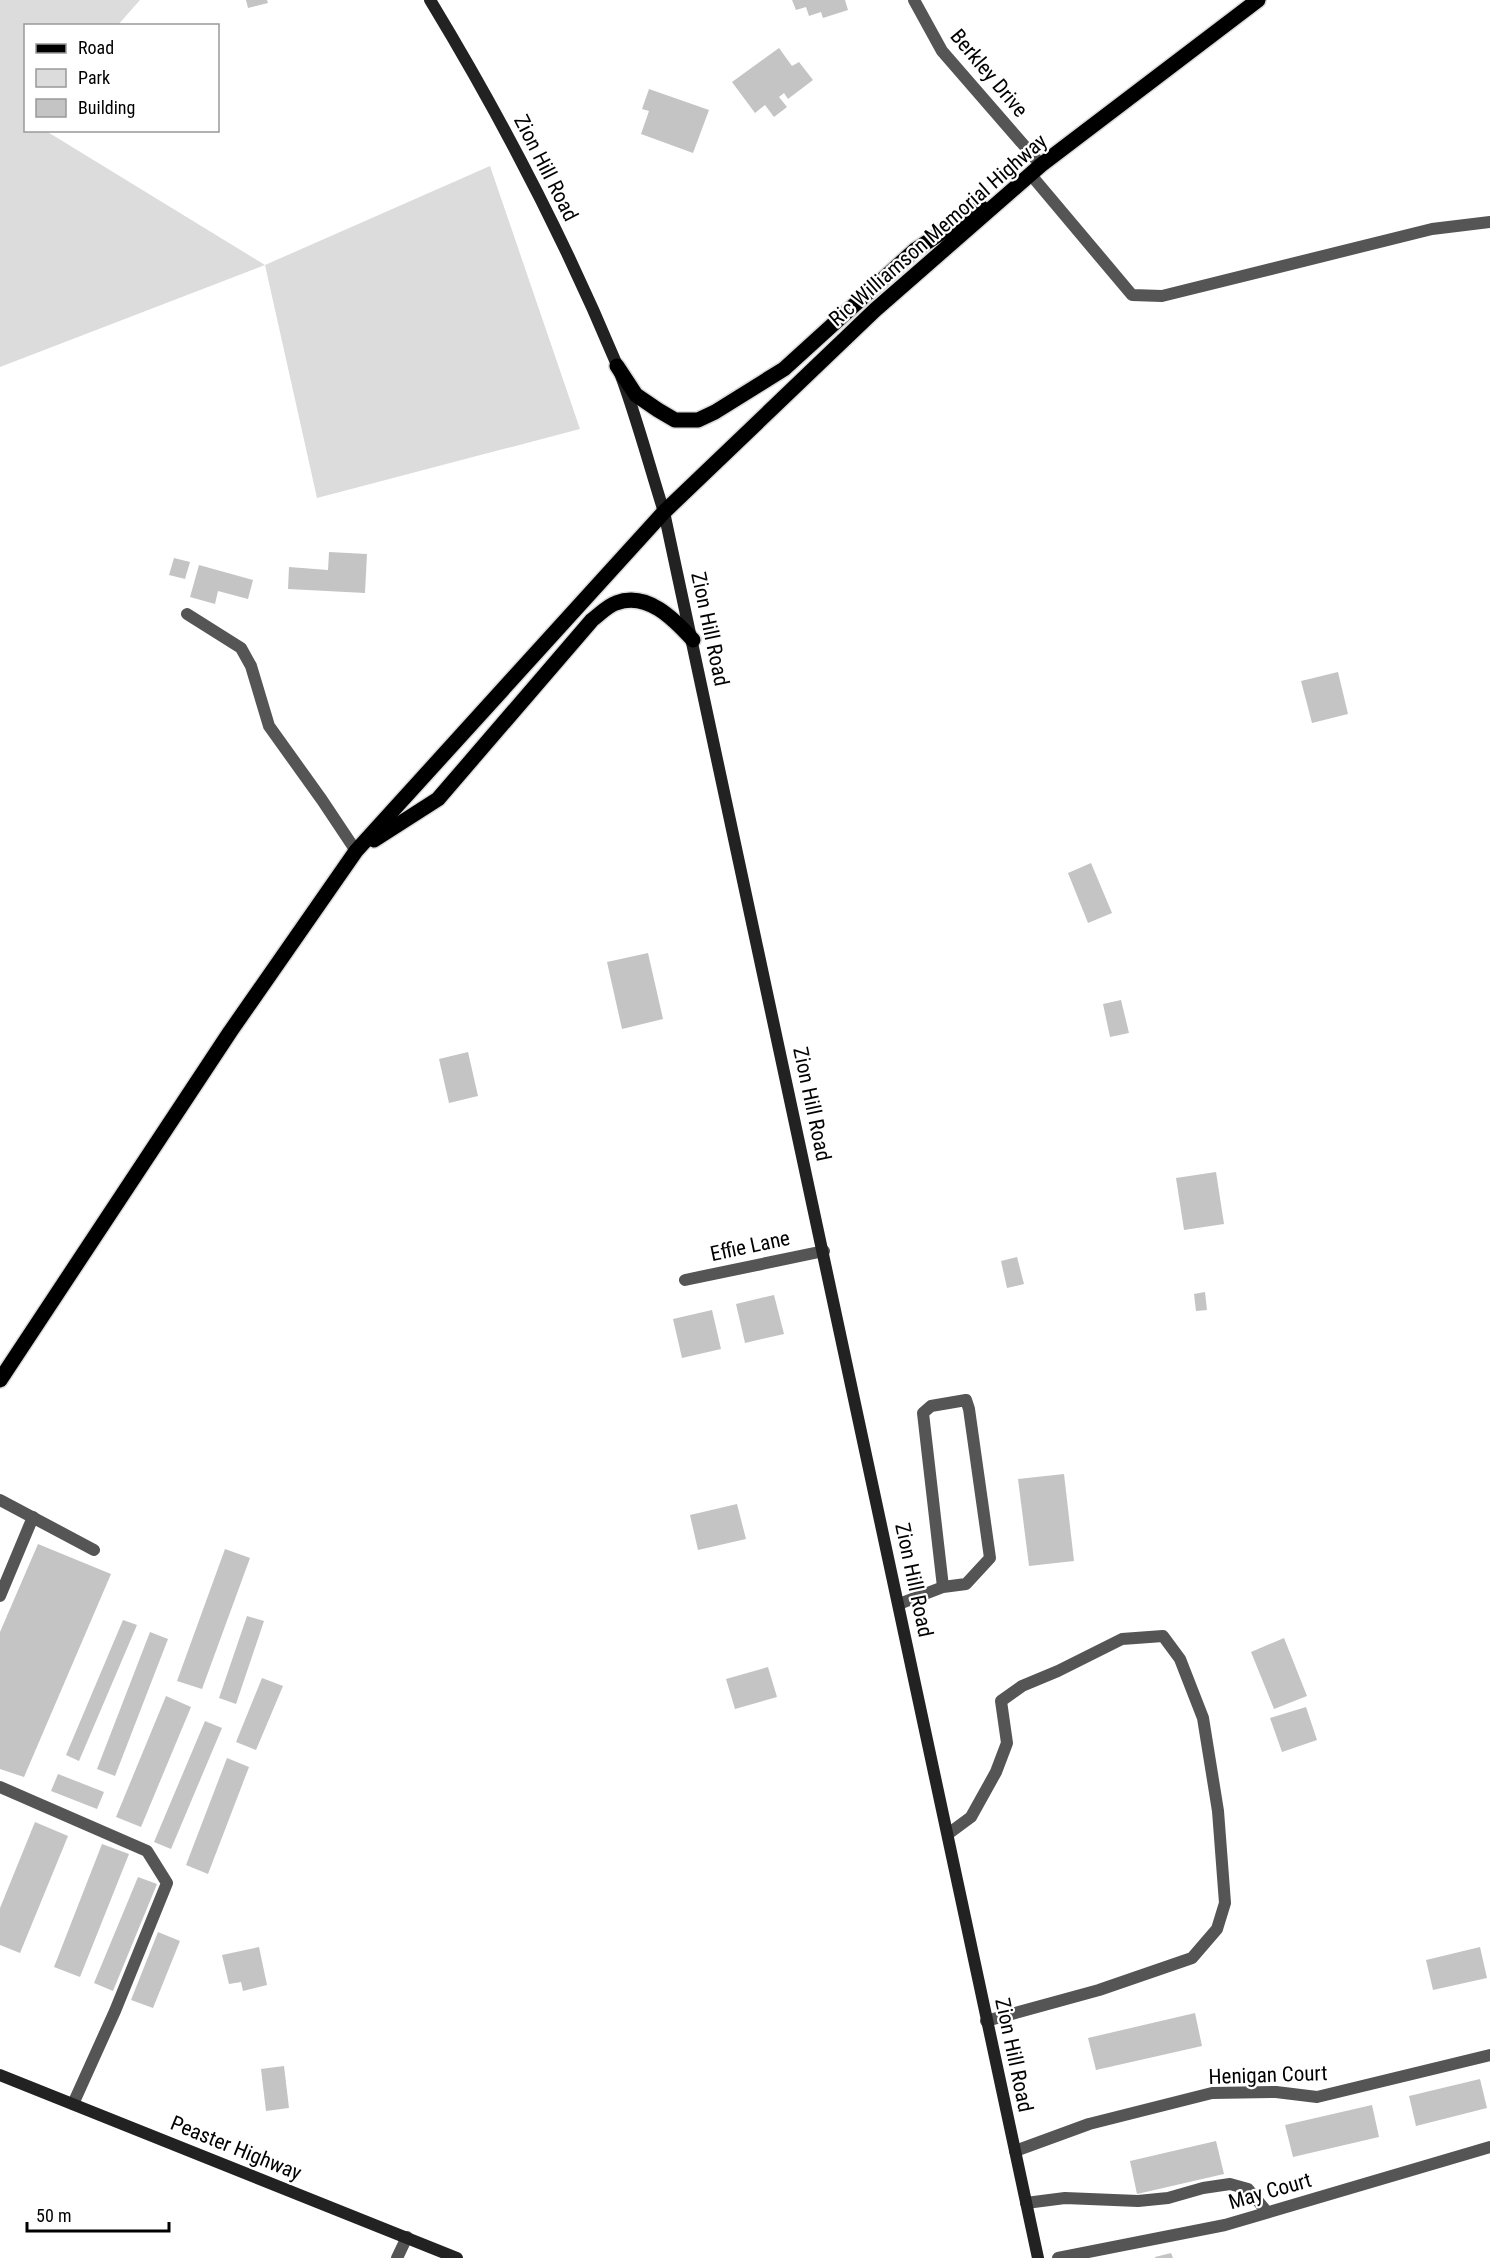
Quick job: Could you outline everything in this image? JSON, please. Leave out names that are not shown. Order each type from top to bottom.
[{"type":"main road","name":"Zion Hill Road","points":[[430,0],[515,148],[560,236],[617,366],[664,512],[1038,2258]]},
{"type":"main road","name":"Ric Williamson Memorial Highway","points":[[0,1380],[230,1032],[356,851],[664,512],[875,310],[1036,170],[1258,0]]},
{"type":"main road","points":[[617,366],[636,395],[675,420],[698,420],[784,369],[915,250],[1036,170]]},
{"type":"main road","points":[[356,851],[438,799],[592,620],[616,603],[636,601],[655,606],[672,618],[693,640]]},
{"type":"main road","name":"Peaster Highway","points":[[0,2075],[457,2258]]},
{"type":"street","name":"Berkley Drive","points":[[914,0],[942,51],[1132,295],[1162,296],[1432,229],[1490,222]]},
{"type":"street","points":[[187,614],[241,648],[251,666],[268,726],[356,851]]},
{"type":"street","name":"Effie Lane","points":[[685,1280],[824,1251]]},
{"type":"street","points":[[899,1604],[943,1587],[966,1584],[990,1558],[966,1400],[931,1406],[923,1413],[943,1587]]},
{"type":"street","points":[[0,1500],[93,1550]]},
{"type":"street","points":[[0,1596],[33,1517]]},
{"type":"street","points":[[948,1834],[971,1817],[996,1772],[1007,1743],[1001,1701],[1022,1686],[1122,1639],[1163,1636],[1180,1659],[1203,1718],[1218,1811],[1225,1903],[1217,1929],[1192,1958],[1099,1990],[986,2021]]},
{"type":"street","points":[[0,1787],[147,1851],[167,1883],[115,2011],[73,2104]]},
{"type":"street","name":"Henigan Court","points":[[1015,2151],[1089,2124],[1212,2093],[1276,2092],[1317,2097],[1490,2055]]},
{"type":"street","name":"May Court","points":[[1058,2258],[1226,2224],[1490,2147]]},
{"type":"street","points":[[1026,2203],[1065,2198],[1148,2200],[1167,2198],[1203,2187],[1230,2184],[1248,2189],[1267,2212]]},
{"type":"street","points":[[397,2258],[407,2237]]},
{"type":"green space","points":[[0,0],[140,0],[119,24],[24,24],[24,132],[48,132],[265,265],[0,367]]},
{"type":"green space","points":[[490,166],[580,429],[317,498],[265,265]]},
{"type":"building","points":[[246,0],[267,0],[268,3],[248,8]]},
{"type":"building","points":[[792,0],[845,0],[848,10],[823,18],[821,12],[809,16],[806,7],[796,10]]},
{"type":"building","points":[[779,48],[792,66],[799,62],[813,80],[788,99],[784,93],[779,97],[787,107],[774,117],[765,105],[755,113],[732,82]]},
{"type":"building","points":[[649,89],[709,110],[693,153],[641,134],[649,111],[642,109]]},
{"type":"building","points":[[329,552],[367,554],[365,593],[288,589],[289,567],[328,570]]},
{"type":"building","points":[[174,558],[190,562],[185,579],[169,575]]},
{"type":"building","points":[[199,565],[253,580],[248,599],[218,591],[215,604],[190,597]]},
{"type":"building","points":[[1338,672],[1348,714],[1312,723],[1301,681]]},
{"type":"building","points":[[1091,863],[1112,913],[1088,923],[1068,873]]},
{"type":"building","points":[[648,953],[663,1019],[622,1029],[607,962]]},
{"type":"building","points":[[1121,1000],[1129,1033],[1110,1037],[1103,1004]]},
{"type":"building","points":[[468,1052],[478,1096],[449,1103],[439,1059]]},
{"type":"building","points":[[1216,1172],[1224,1224],[1184,1230],[1176,1178]]},
{"type":"building","points":[[1017,1257],[1024,1284],[1007,1288],[1001,1261]]},
{"type":"building","points":[[1205,1292],[1207,1310],[1196,1311],[1194,1294]]},
{"type":"building","points":[[774,1295],[784,1334],[745,1343],[736,1304]]},
{"type":"building","points":[[712,1310],[721,1349],[682,1358],[673,1319]]},
{"type":"building","points":[[1064,1474],[1074,1561],[1029,1566],[1018,1479]]},
{"type":"building","points":[[737,1504],[746,1539],[698,1550],[690,1515]]},
{"type":"building","points":[[38,1544],[111,1574],[24,1777],[0,1769],[0,1632]]},
{"type":"building","points":[[225,1549],[250,1558],[202,1689],[177,1681]]},
{"type":"building","points":[[247,1616],[264,1621],[236,1704],[219,1698]]},
{"type":"building","points":[[123,1620],[137,1625],[79,1761],[66,1755]]},
{"type":"building","points":[[150,1632],[168,1639],[115,1776],[97,1769]]},
{"type":"building","points":[[1284,1638],[1307,1696],[1274,1709],[1251,1652]]},
{"type":"building","points":[[768,1667],[777,1697],[735,1709],[726,1679]]},
{"type":"building","points":[[262,1678],[283,1686],[256,1750],[236,1742]]},
{"type":"building","points":[[166,1696],[191,1707],[141,1827],[116,1817]]},
{"type":"building","points":[[1306,1707],[1317,1740],[1282,1752],[1270,1718]]},
{"type":"building","points":[[205,1721],[222,1728],[171,1849],[154,1842]]},
{"type":"building","points":[[227,1758],[249,1767],[208,1874],[186,1865]]},
{"type":"building","points":[[58,1774],[104,1792],[97,1809],[51,1791]]},
{"type":"building","points":[[35,1822],[68,1836],[20,1953],[0,1945],[0,1908]]},
{"type":"building","points":[[102,1844],[129,1854],[80,1977],[54,1967]]},
{"type":"building","points":[[138,1877],[157,1884],[113,1991],[94,1983]]},
{"type":"building","points":[[158,1932],[180,1941],[153,2008],[131,2000]]},
{"type":"building","points":[[259,1947],[267,1985],[243,1991],[241,1982],[229,1984],[222,1955]]},
{"type":"building","points":[[1480,1947],[1487,1978],[1433,1990],[1426,1960]]},
{"type":"building","points":[[1195,2013],[1202,2046],[1096,2070],[1088,2038]]},
{"type":"building","points":[[284,2066],[289,2108],[266,2111],[261,2069]]},
{"type":"building","points":[[1480,2079],[1487,2108],[1416,2126],[1409,2096]]},
{"type":"building","points":[[1372,2105],[1379,2137],[1293,2157],[1285,2125]]},
{"type":"building","points":[[1216,2141],[1224,2174],[1137,2194],[1130,2161]]},
{"type":"building","points":[[1171,2253],[1173,2258],[1155,2258],[1155,2257]]}]
